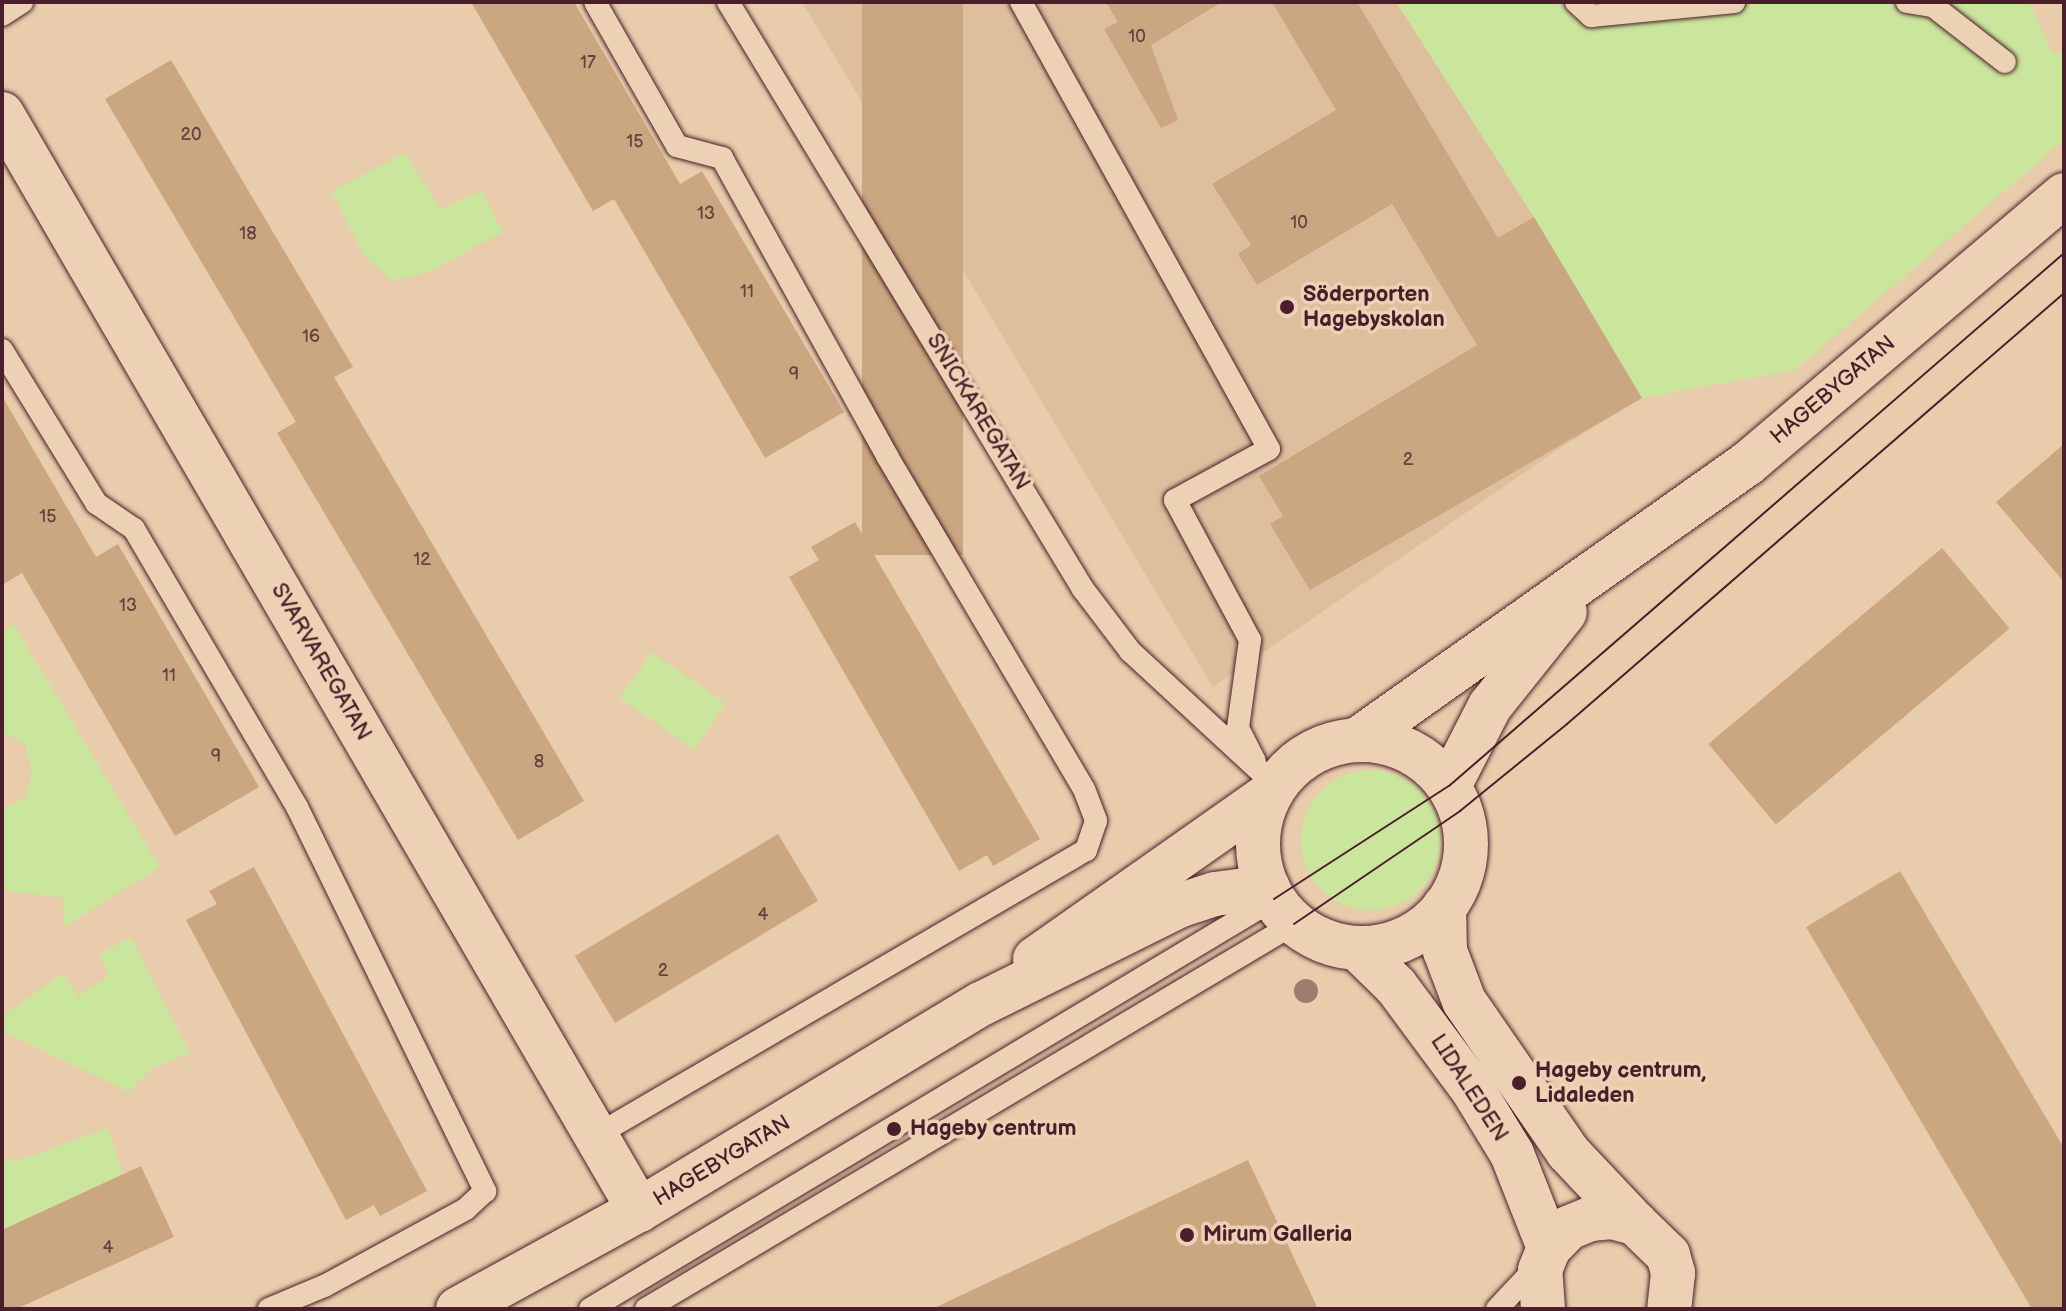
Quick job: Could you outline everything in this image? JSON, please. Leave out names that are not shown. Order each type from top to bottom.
[{"type":"street","name":"SVARVAREGATAN","points":[[2,114],[639,1210]]},
{"type":"street","name":"HAGEBYGATAN","points":[[1357,740],[1594,576],[1747,464],[2064,195]]},
{"type":"street","name":"HAGEBYGATAN","points":[[1449,786],[1490,706],[1594,576]]},
{"type":"street","points":[[1357,740],[1393,745],[1426,761],[1449,786],[1466,846],[1460,878],[1444,907],[1421,930],[1393,944],[1357,948],[1324,941],[1278,904],[1258,840],[1269,784],[1313,752],[1357,740]]},
{"type":"street","name":"HAGEBYGATAN","points":[[981,1004],[1071,929],[1269,784]]},
{"type":"street","name":"HAGEBYGATAN","points":[[458,1309],[639,1210],[981,1004],[1178,906],[1215,894],[1278,904]]},
{"type":"street","name":"LIDALEDEN","points":[[1444,907],[1445,951],[1464,1001],[1568,1152],[1668,1255],[1673,1305]]},
{"type":"street","name":"LIDALEDEN","points":[[1357,948],[1412,1004],[1473,1090],[1512,1154],[1546,1254]]},
{"type":"street","points":[[1543,1309],[1538,1293],[1546,1254],[1568,1228],[1590,1219],[1635,1223]]},
{"type":"lane","points":[[2,15],[22,2]]},
{"type":"lane","points":[[595,2],[677,146],[722,158],[887,456],[1084,789],[1096,821],[1086,850],[595,1136]]},
{"type":"lane","name":"SNICKAREGATAN","points":[[728,2],[1083,589],[1130,651],[1269,784]]},
{"type":"lane","points":[[1021,2],[1269,449],[1175,500],[1250,640],[1238,728],[1269,784]]},
{"type":"lane","points":[[1576,2],[1591,16],[1734,2]]},
{"type":"lane","points":[[1907,2],[1933,6],[2005,62]]},
{"type":"lane","points":[[2,350],[96,503],[134,529],[297,807],[485,1191],[440,1223],[324,1286],[269,1309]]},
{"type":"lane","points":[[590,1309],[1278,904]]},
{"type":"lane","points":[[646,1309],[1278,904]]},
{"type":"lane","points":[[1497,1309],[1546,1254]]},
{"type":"shaded area","name":"Söderporten Hagebyskolan","points":[[802,2],[1396,2],[1534,217],[1642,398],[1563,446],[1213,687]]},
{"type":"green space","points":[[1396,2],[2029,2],[2053,54],[2064,51],[2064,140],[1795,370],[1642,398],[1534,217]]},
{"type":"green space","points":[[405,153],[440,209],[482,191],[503,232],[428,272],[392,281],[364,256],[332,191]]},
{"type":"green space","points":[[13,624],[160,867],[64,927],[63,898],[2,890],[2,810],[26,797],[32,772],[25,744],[2,732],[2,631]]},
{"type":"green space","points":[[652,652],[726,704],[694,749],[620,698]]},
{"type":"green space","points":[[1371,770],[1398,775],[1421,790],[1436,813],[1441,840],[1436,867],[1421,890],[1398,905],[1371,910],[1344,905],[1321,890],[1306,867],[1301,840],[1306,813],[1321,790],[1344,775]]},
{"type":"green space","points":[[131,937],[190,1053],[152,1068],[129,1092],[2,1031],[2,1016],[64,973],[78,996],[108,977],[100,954]]},
{"type":"green space","points":[[108,1128],[123,1174],[2,1230],[2,1160],[19,1160]]},
{"type":"building","points":[[471,2],[574,2],[680,184],[702,171],[844,412],[765,458],[614,199],[593,211]]},
{"type":"building","points":[[862,2],[963,2],[963,555],[862,555]]},
{"type":"building","points":[[1106,2],[1222,2],[1151,45],[1178,120],[1161,128],[1104,29],[1118,22]]},
{"type":"building","points":[[1272,2],[1357,2],[1498,238],[1534,217],[1642,398],[1310,590],[1270,524],[1283,516],[1259,476],[1477,345],[1392,204],[1257,285],[1238,254],[1251,245],[1212,184],[1336,110]]},
{"type":"building","points":[[171,60],[353,367],[334,377],[584,801],[518,840],[277,433],[296,422],[105,99]]},
{"type":"building","points":[[2,396],[96,557],[118,544],[259,787],[175,836],[22,573],[2,585]]},
{"type":"building","points":[[2064,444],[2064,582],[1996,502]]},
{"type":"building","points":[[855,522],[1040,839],[993,866],[987,855],[959,871],[789,577],[819,560],[811,547]]},
{"type":"building","points":[[1942,548],[2009,628],[1776,824],[1708,744]]},
{"type":"building","points":[[778,834],[818,901],[615,1023],[575,956]]},
{"type":"building","points":[[254,867],[427,1191],[380,1216],[374,1205],[346,1220],[186,920],[217,904],[209,891]]},
{"type":"building","points":[[1900,871],[2064,1148],[2064,1309],[2032,1309],[1806,927]]},
{"type":"building","name":"Mirum Galleria","points":[[1248,1160],[1318,1309],[932,1309]]},
{"type":"building","points":[[141,1166],[174,1237],[16,1309],[2,1309],[2,1230]]},
{"type":"tram line","points":[[1274,899],[1449,786],[2064,253]]},
{"type":"tram line","points":[[1294,924],[1460,811],[1567,724],[2064,293]]},
{"type":"place","name":"Söderporten Hagebyskolan","points":[[1287,307]]},
{"type":"place","name":"Hageby centrum, Lidaleden","points":[[1519,1083]]},
{"type":"place","name":"Hageby centrum","points":[[894,1129]]},
{"type":"place","name":"Mirum Galleria","points":[[1187,1235]]}]
